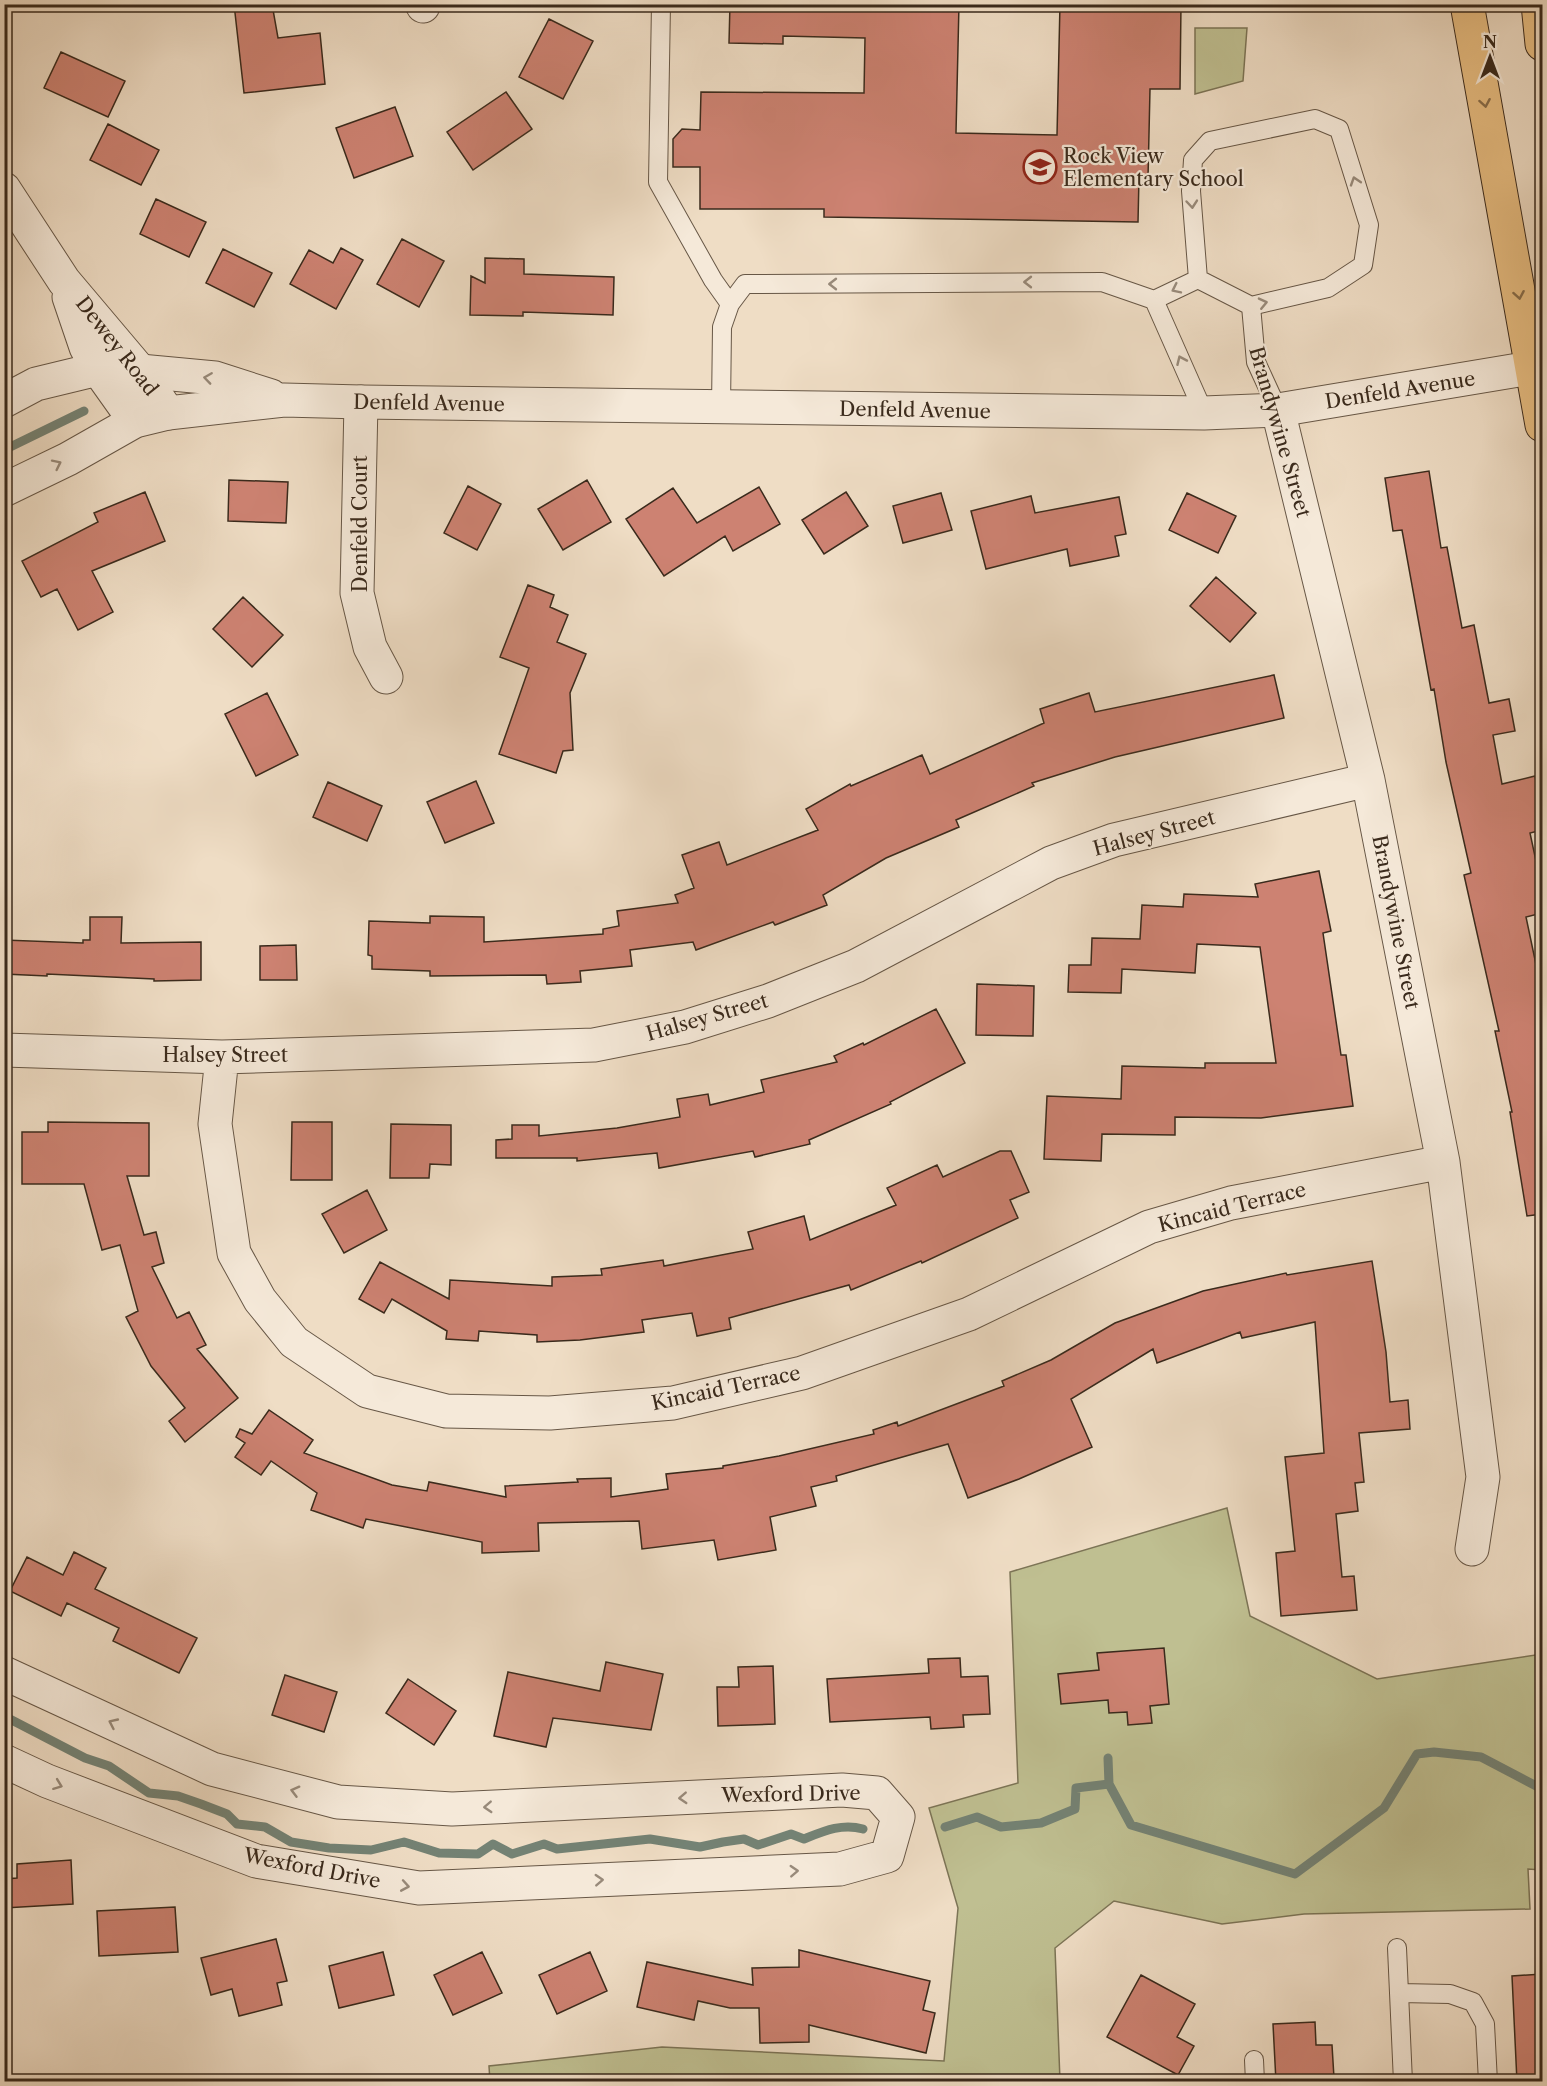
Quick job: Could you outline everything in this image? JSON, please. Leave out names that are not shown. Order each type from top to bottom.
[{"type":"main road","points":[[1467,4],[1537,367],[1542,425]]},
{"type":"main road","points":[[1538,4],[1542,44]]},
{"type":"street","name":"Dewey Road","points":[[4,189],[64,281],[140,370],[168,413]]},
{"type":"street","name":"Dewey Road","points":[[64,281],[86,347],[98,369],[135,421]]},
{"type":"street","name":"Denfeld Avenue","points":[[4,490],[68,459],[135,421],[168,413],[284,400],[1204,413],[1278,410],[1537,367]]},
{"type":"street","name":"Denfeld Avenue","points":[[4,401],[36,384],[98,369],[140,370],[215,378],[284,400]]},
{"type":"street","name":"Denfeld Court","points":[[360,402],[357,592],[370,647],[386,677]]},
{"type":"street","name":"Brandywine Street","points":[[1278,410],[1368,780],[1443,1162],[1483,1477],[1472,1549]]},
{"type":"street","name":"Halsey Street","points":[[4,1050],[222,1057],[594,1045],[685,1027],[768,1001],[856,966],[1051,863],[1114,840],[1368,780]]},
{"type":"street","name":"Kincaid Terrace","points":[[222,1057],[215,1124],[234,1253],[260,1300],[294,1342],[367,1391],[446,1411],[550,1413],[673,1403],[802,1373],[969,1314],[1149,1227],[1231,1203],[1443,1162]]},
{"type":"street","name":"Wexford Drive","points":[[4,1673],[212,1769],[338,1802],[452,1809],[842,1790],[877,1793],[898,1817],[887,1856],[840,1869],[419,1888],[256,1861],[47,1781],[4,1761]]},
{"type":"lane","points":[[661,4],[658,182],[713,280],[730,304]]},
{"type":"lane","points":[[1315,119],[1339,129],[1369,225],[1363,265],[1328,288],[1251,306],[1198,279],[1191,191],[1193,160],[1210,141],[1315,119]]},
{"type":"lane","points":[[721,407],[722,327],[730,304],[745,284],[1102,282],[1154,300],[1198,279]]},
{"type":"lane","points":[[1154,300],[1204,413]]},
{"type":"lane","name":"Brandywine Street","points":[[1251,306],[1256,362],[1278,410]]},
{"type":"lane","points":[[1397,1948],[1403,2082]]},
{"type":"lane","points":[[1400,1993],[1450,1994],[1473,2002],[1485,2024],[1488,2082]]},
{"type":"lane","points":[[1254,2061],[1255,2082]]},
{"type":"green space","points":[[1195,28],[1247,28],[1243,81],[1195,94]]},
{"type":"green space","points":[[1227,1508],[1250,1616],[1377,1679],[1542,1654],[1542,1870],[1528,1869],[1530,1909],[1304,1914],[1222,1924],[1114,1901],[1055,1948],[1060,2081],[490,2082],[489,2066],[662,2047],[944,2061],[958,1908],[929,1808],[1018,1783],[1010,1572]]},
{"type":"building","points":[[234,4],[272,4],[278,38],[320,33],[325,84],[244,93]]},
{"type":"building","points":[[730,4],[959,4],[956,133],[1057,135],[1060,4],[1181,4],[1180,89],[1150,89],[1148,178],[1139,177],[1138,222],[824,217],[824,209],[700,209],[700,167],[673,167],[673,139],[682,129],[700,130],[701,92],[864,93],[865,38],[783,36],[783,44],[729,43]]},
{"type":"building","points":[[549,19],[593,41],[563,99],[519,77]]},
{"type":"building","points":[[61,52],[125,81],[108,117],[44,88]]},
{"type":"building","points":[[506,92],[532,129],[473,170],[447,132]]},
{"type":"building","points":[[395,107],[413,156],[354,178],[336,128]]},
{"type":"building","points":[[108,124],[159,150],[141,185],[90,160]]},
{"type":"building","points":[[156,199],[206,222],[189,257],[140,234]]},
{"type":"building","points":[[402,239],[444,261],[419,307],[377,284]]},
{"type":"building","points":[[341,248],[363,260],[336,309],[290,284],[309,250],[333,263]]},
{"type":"building","points":[[223,249],[272,273],[254,307],[206,283]]},
{"type":"building","points":[[485,258],[524,259],[524,274],[614,277],[613,315],[523,312],[523,316],[470,315],[471,276],[485,283]]},
{"type":"building","points":[[1429,471],[1441,548],[1447,547],[1462,628],[1474,625],[1489,703],[1509,699],[1515,731],[1493,735],[1502,784],[1535,776],[1542,809],[1542,830],[1530,833],[1542,889],[1542,913],[1526,917],[1542,993],[1542,1214],[1527,1216],[1510,1112],[1512,1112],[1495,1031],[1499,1031],[1464,875],[1471,873],[1446,762],[1434,689],[1431,690],[1402,530],[1393,531],[1385,478]]},
{"type":"building","points":[[229,480],[288,482],[286,523],[228,521]]},
{"type":"building","points":[[587,480],[611,522],[563,550],[538,509]]},
{"type":"building","points":[[468,486],[501,504],[477,550],[444,533]]},
{"type":"building","points":[[759,487],[780,524],[733,551],[725,536],[664,576],[626,519],[673,488],[697,523]]},
{"type":"building","points":[[145,492],[165,541],[92,571],[113,612],[78,630],[57,589],[41,597],[22,561],[98,522],[94,513]]},
{"type":"building","points":[[846,492],[868,526],[824,554],[802,520]]},
{"type":"building","points":[[941,493],[952,530],[903,543],[893,506]]},
{"type":"building","points":[[1187,493],[1236,516],[1218,553],[1169,530]]},
{"type":"building","points":[[1031,496],[1035,513],[1119,497],[1126,534],[1115,536],[1119,556],[1070,566],[1067,549],[986,569],[971,511]]},
{"type":"building","points":[[1216,577],[1256,613],[1230,642],[1190,606]]},
{"type":"building","points":[[528,585],[554,595],[550,607],[568,615],[557,642],[586,654],[570,693],[573,750],[563,751],[556,773],[499,754],[529,668],[500,657]]},
{"type":"building","points":[[243,597],[283,635],[252,667],[213,629]]},
{"type":"building","points":[[1274,675],[1284,718],[1115,757],[1032,783],[1034,786],[956,820],[959,827],[886,858],[823,895],[827,905],[775,925],[773,922],[696,950],[693,942],[630,950],[632,966],[580,971],[581,982],[547,984],[546,975],[430,976],[430,971],[372,969],[372,956],[368,955],[369,921],[430,923],[430,916],[484,917],[484,942],[603,934],[603,929],[619,926],[617,911],[678,903],[675,895],[694,888],[682,855],[719,842],[727,865],[818,830],[806,809],[850,784],[851,786],[922,755],[930,774],[1044,723],[1040,709],[1089,693],[1095,712]]},
{"type":"building","points":[[267,693],[298,755],[256,776],[225,714]]},
{"type":"building","points":[[476,781],[494,823],[445,843],[427,802]]},
{"type":"building","points":[[328,782],[382,806],[367,841],[313,817]]},
{"type":"building","points":[[1319,871],[1331,931],[1323,933],[1341,1055],[1346,1055],[1353,1106],[1261,1118],[1175,1117],[1175,1135],[1102,1134],[1101,1161],[1044,1159],[1047,1096],[1121,1099],[1122,1066],[1205,1068],[1205,1063],[1276,1063],[1260,947],[1197,944],[1195,973],[1122,969],[1121,993],[1068,992],[1069,965],[1091,965],[1092,938],[1140,939],[1142,905],[1183,907],[1184,894],[1258,897],[1255,884]]},
{"type":"building","points":[[90,917],[122,917],[121,943],[201,942],[201,980],[154,981],[154,979],[47,974],[47,976],[4,974],[4,940],[83,943],[83,940],[90,940]]},
{"type":"building","points":[[296,945],[297,980],[260,980],[260,946]]},
{"type":"building","points":[[977,984],[1034,986],[1033,1036],[976,1035]]},
{"type":"building","points":[[936,1009],[965,1063],[890,1102],[891,1104],[809,1140],[810,1144],[755,1157],[753,1151],[659,1168],[657,1153],[577,1161],[577,1158],[496,1158],[496,1140],[512,1139],[512,1125],[539,1125],[539,1136],[617,1128],[680,1117],[677,1099],[708,1094],[710,1105],[764,1092],[761,1080],[837,1062],[834,1056],[863,1043],[864,1045]]},
{"type":"building","points":[[48,1122],[149,1123],[149,1176],[127,1176],[144,1235],[156,1232],[164,1263],[152,1267],[177,1318],[189,1312],[206,1345],[197,1349],[238,1398],[185,1442],[169,1421],[185,1408],[151,1366],[126,1317],[138,1311],[120,1245],[102,1250],[84,1184],[22,1184],[22,1132],[48,1132]]},
{"type":"building","points":[[292,1122],[332,1122],[332,1180],[291,1180]]},
{"type":"building","points":[[391,1124],[451,1125],[451,1165],[430,1164],[429,1178],[390,1178]]},
{"type":"building","points":[[1000,1151],[1011,1151],[1029,1192],[1010,1200],[1018,1218],[922,1263],[921,1261],[851,1290],[849,1285],[729,1318],[731,1329],[697,1336],[692,1313],[642,1320],[644,1332],[580,1340],[537,1342],[537,1335],[479,1331],[478,1341],[446,1339],[447,1331],[392,1299],[384,1313],[359,1299],[380,1262],[449,1299],[450,1280],[552,1286],[552,1277],[602,1275],[601,1269],[663,1260],[664,1266],[753,1249],[748,1232],[804,1216],[810,1240],[896,1205],[887,1188],[937,1165],[943,1177]]},
{"type":"building","points":[[367,1190],[387,1230],[344,1253],[322,1214]]},
{"type":"building","points":[[1372,1261],[1386,1352],[1390,1402],[1408,1400],[1410,1429],[1359,1433],[1364,1482],[1355,1483],[1358,1511],[1336,1514],[1342,1577],[1354,1576],[1357,1610],[1281,1616],[1276,1553],[1295,1551],[1285,1457],[1324,1453],[1315,1322],[1242,1338],[1240,1332],[1157,1363],[1153,1349],[1071,1399],[1092,1447],[1019,1479],[968,1498],[948,1444],[836,1476],[837,1481],[811,1487],[816,1506],[770,1517],[776,1550],[718,1560],[714,1540],[642,1549],[639,1521],[538,1523],[539,1551],[482,1553],[482,1542],[366,1519],[363,1528],[311,1510],[317,1493],[271,1461],[261,1475],[235,1457],[245,1443],[236,1437],[240,1429],[252,1434],[269,1410],[313,1440],[304,1453],[392,1485],[427,1491],[429,1482],[506,1497],[505,1486],[578,1482],[577,1479],[611,1478],[611,1497],[668,1489],[666,1474],[723,1468],[723,1466],[779,1456],[874,1434],[873,1430],[897,1422],[898,1426],[1004,1386],[1002,1381],[1051,1360],[1115,1323],[1203,1291],[1286,1273],[1287,1275]]},
{"type":"building","points":[[74,1552],[106,1568],[95,1589],[197,1638],[179,1673],[113,1641],[119,1628],[67,1603],[61,1616],[10,1591],[27,1557],[63,1575]]},
{"type":"building","points":[[1164,1648],[1169,1704],[1150,1706],[1152,1723],[1128,1725],[1127,1712],[1109,1713],[1108,1700],[1061,1704],[1058,1674],[1099,1670],[1097,1653]]},
{"type":"building","points":[[960,1658],[961,1677],[988,1676],[990,1714],[963,1715],[964,1727],[931,1729],[930,1717],[830,1722],[827,1679],[929,1673],[928,1659]]},
{"type":"building","points":[[606,1662],[663,1674],[651,1730],[553,1718],[546,1747],[494,1736],[508,1672],[600,1691]]},
{"type":"building","points":[[773,1666],[775,1724],[718,1726],[717,1687],[739,1687],[738,1667]]},
{"type":"building","points":[[285,1675],[337,1692],[324,1732],[272,1715]]},
{"type":"building","points":[[408,1679],[456,1711],[434,1745],[386,1713]]},
{"type":"building","points":[[71,1860],[73,1904],[4,1908],[4,1879],[17,1878],[17,1864]]},
{"type":"building","points":[[175,1907],[178,1952],[99,1956],[97,1911]]},
{"type":"building","points":[[276,1939],[287,1981],[277,1983],[282,2005],[239,2016],[232,1989],[211,1995],[201,1958]]},
{"type":"building","points":[[799,1950],[930,1981],[923,2010],[935,2013],[926,2053],[809,2025],[809,2042],[760,2043],[759,2008],[730,2008],[698,2001],[694,2020],[637,2007],[647,1962],[753,1985],[752,1968],[799,1967]]},
{"type":"building","points":[[383,1952],[394,1995],[339,2008],[329,1966]]},
{"type":"building","points":[[482,1952],[502,1993],[453,2015],[434,1975]]},
{"type":"building","points":[[590,1952],[607,1991],[557,2014],[539,1975]]},
{"type":"building","points":[[1542,1974],[1542,2082],[1517,2082],[1512,1976]]},
{"type":"building","points":[[1141,1975],[1195,2004],[1177,2037],[1194,2046],[1178,2075],[1107,2037]]},
{"type":"building","points":[[1315,2022],[1316,2045],[1332,2045],[1334,2078],[1323,2080],[1324,2082],[1276,2082],[1273,2024]]},
{"type":"waterway","points":[[4,450],[84,411]]},
{"type":"waterway","points":[[4,1716],[85,1758],[109,1766],[149,1793],[178,1796],[227,1814],[237,1824],[265,1827],[291,1842],[329,1848],[371,1850],[404,1842],[439,1853],[478,1854],[493,1844],[512,1854],[544,1844],[557,1849],[650,1839],[700,1847],[744,1839],[758,1845],[791,1834],[804,1839],[840,1827],[863,1829]]},
{"type":"waterway","points":[[1109,1784],[1131,1825],[1295,1874],[1384,1808],[1417,1754],[1434,1752],[1481,1757],[1542,1789]]},
{"type":"waterway","points":[[945,1827],[977,1817],[1001,1827],[1041,1823],[1075,1809],[1076,1788],[1109,1784],[1108,1758]]},
{"type":"place","name":"Rock View Elementary School","points":[[1040,167]]}]
